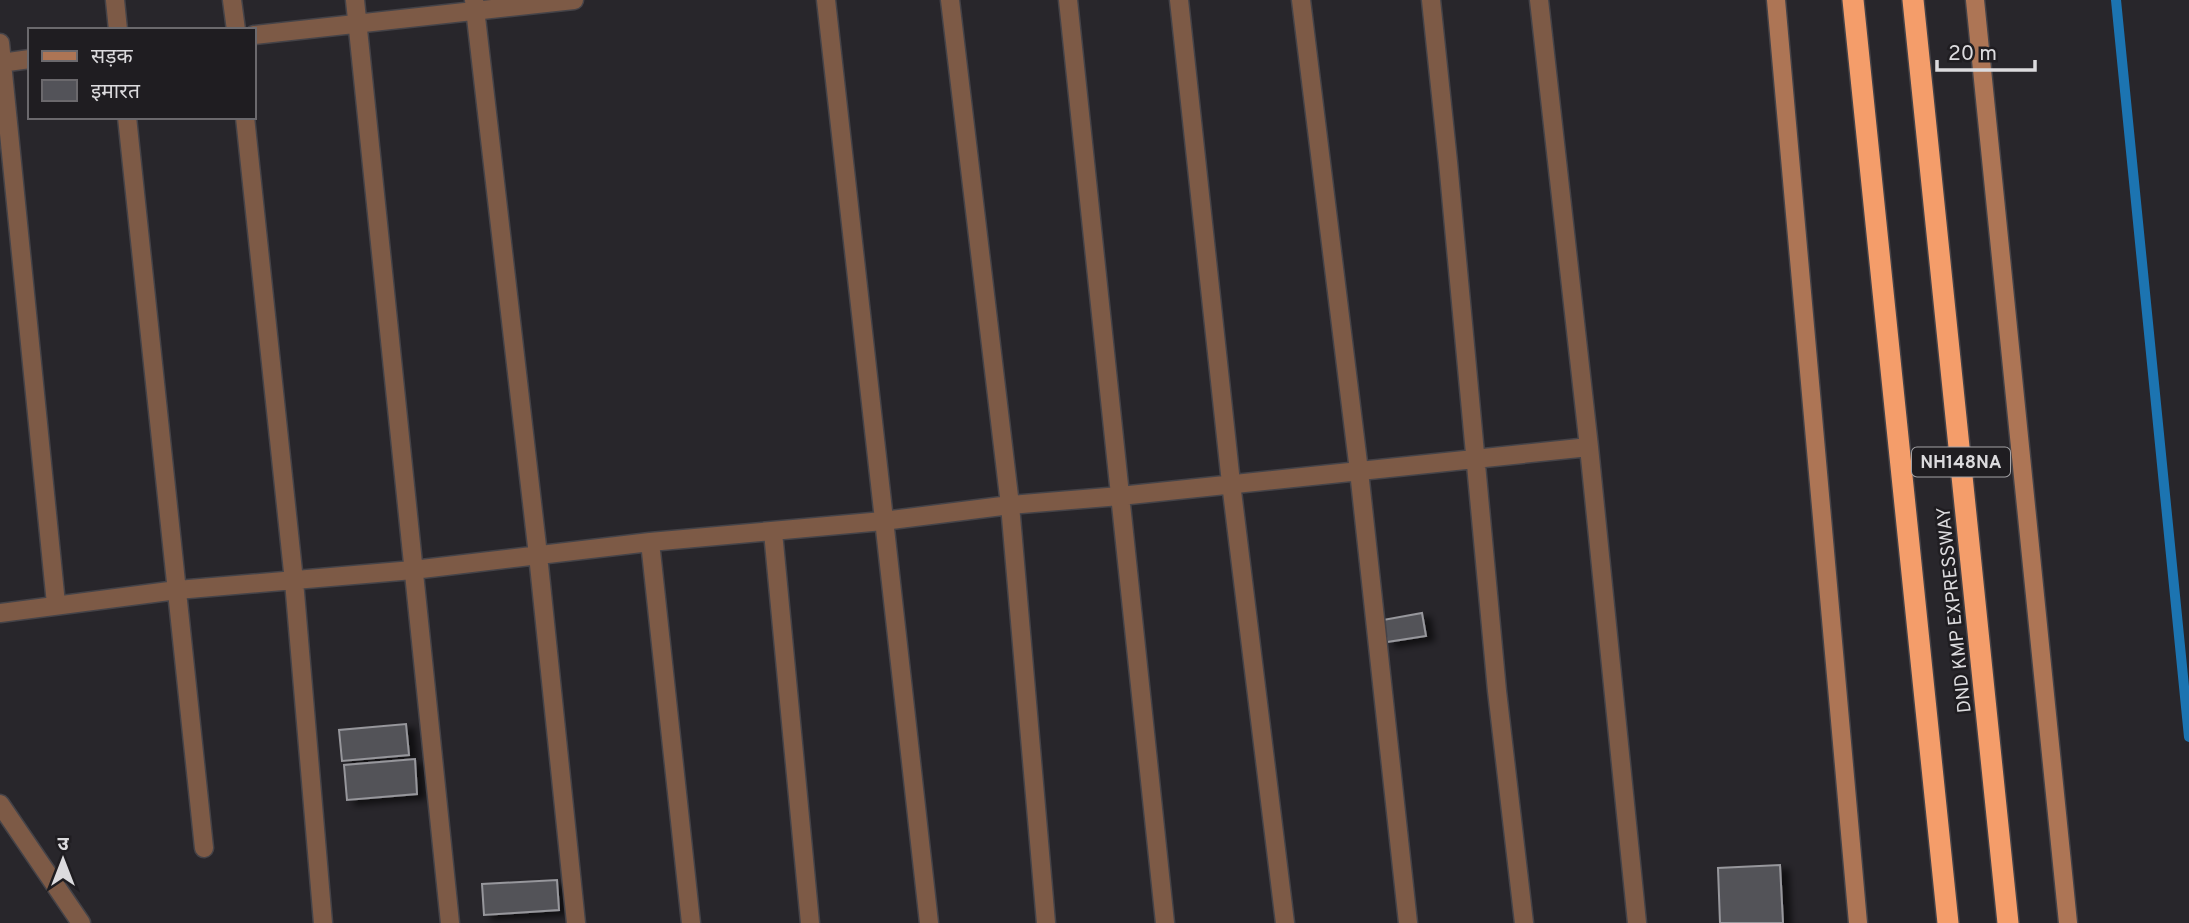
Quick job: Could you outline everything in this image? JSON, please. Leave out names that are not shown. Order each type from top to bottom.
[{"type":"highway","name":"DND KMP EXPRESSWAY","points":[[1853,0],[1948,923]]},
{"type":"highway","name":"DND KMP EXPRESSWAY","points":[[1913,0],[2008,923]]},
{"type":"street","points":[[115,0],[118,28]]},
{"type":"street","points":[[232,0],[236,28]]},
{"type":"street","points":[[355,0],[450,923]]},
{"type":"street","points":[[256,35],[358,24],[474,5],[574,0]]},
{"type":"street","points":[[826,0],[929,923]]},
{"type":"street","points":[[950,0],[1010,505],[1046,923]]},
{"type":"street","points":[[1068,0],[1165,923]]},
{"type":"street","points":[[1179,0],[1231,483],[1285,923]]},
{"type":"street","points":[[1300,0],[1359,471],[1408,923]]},
{"type":"street","points":[[1431,0],[1497,691],[1524,923]]},
{"type":"street","points":[[1539,0],[1589,447],[1637,923]]},
{"type":"street","points":[[1776,0],[1858,923]]},
{"type":"street","points":[[1975,0],[2068,923]]},
{"type":"street","points":[[474,5],[538,555],[576,923]]},
{"type":"street","points":[[0,43],[56,604]]},
{"type":"street","points":[[1,62],[28,59]]},
{"type":"street","points":[[127,119],[204,848]]},
{"type":"street","points":[[245,119],[294,581],[323,923]]},
{"type":"street","points":[[0,613],[177,590],[413,570],[650,542],[883,521],[1010,505],[1589,447]]},
{"type":"street","points":[[772,532],[810,923]]},
{"type":"street","points":[[650,542],[691,923]]},
{"type":"street","points":[[0,804],[80,922]]},
{"type":"building","points":[[1422,613],[1426,636],[1387,642],[1383,620]]},
{"type":"building","points":[[406,724],[409,755],[342,761],[339,730]]},
{"type":"building","points":[[415,759],[417,794],[347,800],[344,765]]},
{"type":"building","points":[[1780,865],[1783,923],[1720,923],[1718,868]]},
{"type":"building","points":[[557,880],[559,910],[484,915],[482,884]]},
{"type":"waterway","points":[[2116,0],[2189,737]]}]
